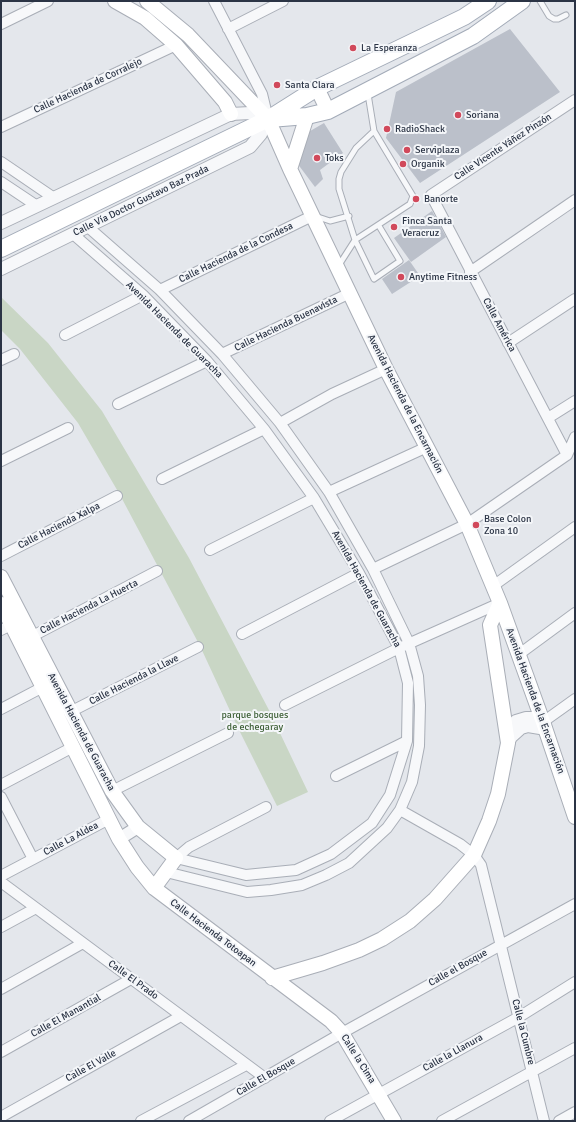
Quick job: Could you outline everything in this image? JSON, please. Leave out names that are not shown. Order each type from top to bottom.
[{"type":"main road","points":[[115,1],[135,5],[176,45],[225,102],[231,114]]},
{"type":"main road","points":[[147,1],[188,35],[268,119]]},
{"type":"main road","name":"Calle Vía Doctor Gustavo Baz Prada","points":[[1,249],[268,119],[317,88],[464,17],[488,1]]},
{"type":"main road","name":"Calle Vía Doctor Gustavo Baz Prada","points":[[268,119],[307,116],[328,110],[473,36],[518,2]]},
{"type":"main road","points":[[317,88],[328,110]]},
{"type":"main road","points":[[290,169],[307,116]]},
{"type":"main road","name":"Avenida Hacienda de la Encarnación","points":[[268,119],[312,216],[386,369],[467,524],[500,603],[544,725],[571,786],[575,817]]},
{"type":"main road","name":"Avenida Hacienda de Guaracha","points":[[1,577],[26,639],[43,687],[73,747],[96,779],[112,791],[138,827],[176,858]]},
{"type":"main road","points":[[272,978],[323,964],[382,939],[410,921],[435,899],[474,854],[489,821],[498,794],[507,737],[490,625],[500,603]]},
{"type":"main road","name":"Avenida Hacienda de Guaracha","points":[[1,604],[6,628],[26,639],[70,712],[96,779],[109,819],[118,838],[137,867],[154,888]]},
{"type":"main road","points":[[154,888],[176,858]]},
{"type":"main road","name":"Calle Hacienda Totoapan","points":[[154,888],[272,978]]},
{"type":"main road","name":"Calle la Cima","points":[[272,978],[330,1021],[342,1033],[394,1121]]},
{"type":"street","points":[[1,24],[48,1]]},
{"type":"street","name":"Avenida Hacienda de la Encarnación","points":[[214,1],[262,94],[268,119]]},
{"type":"street","points":[[228,29],[283,1]]},
{"type":"street","points":[[488,1],[497,19]]},
{"type":"street","name":"Calle Hacienda de Corralejo","points":[[1,128],[176,45]]},
{"type":"street","name":"Calle Vicente Yáñez Pinzón","points":[[431,195],[575,100]]},
{"type":"street","name":"Calle Vía Doctor Gustavo Baz Prada","points":[[1,224],[231,114],[250,113],[268,119],[261,134],[250,147],[1,269]]},
{"type":"street","points":[[1,162],[54,198]]},
{"type":"street","points":[[1,182],[37,206]]},
{"type":"street","name":"Calle América","points":[[431,195],[567,456]]},
{"type":"street","points":[[470,272],[575,200]]},
{"type":"street","name":"Calle Hacienda de la Condesa","points":[[160,290],[312,216]]},
{"type":"street","name":"Avenida Hacienda de Guaracha","points":[[88,227],[160,290],[178,308],[222,354],[280,423],[329,492],[374,569],[409,643],[418,676],[420,705],[419,746],[412,782],[400,810],[387,828],[349,863],[302,885],[247,892],[166,872]]},
{"type":"street","name":"Avenida Hacienda de Guaracha","points":[[73,234],[142,295],[166,319],[207,361],[264,429],[314,498],[359,573],[399,648],[408,683],[407,741],[390,795],[372,822],[331,854],[296,870],[246,875],[176,858]]},
{"type":"street","name":"Calle Hacienda Buenavista","points":[[222,354],[350,293]]},
{"type":"street","points":[[65,334],[142,295]]},
{"type":"street","points":[[508,343],[575,299]]},
{"type":"street","points":[[166,319],[178,308]]},
{"type":"street","points":[[1,360],[14,354]]},
{"type":"street","points":[[118,404],[207,361]]},
{"type":"street","points":[[280,423],[332,394],[386,369]]},
{"type":"street","points":[[548,418],[575,401]]},
{"type":"street","points":[[1,461],[68,428]]},
{"type":"street","points":[[162,479],[264,429]]},
{"type":"street","points":[[275,444],[282,445],[288,442],[289,437]]},
{"type":"street","points":[[374,569],[467,524],[567,456],[575,437]]},
{"type":"street","points":[[329,492],[427,447]]},
{"type":"street","points":[[303,482],[305,476],[310,473],[317,475]]},
{"type":"street","name":"Calle Hacienda Xalpa","points":[[1,556],[117,496]]},
{"type":"street","points":[[210,550],[314,498]]},
{"type":"street","points":[[493,586],[575,527]]},
{"type":"street","name":"Calle Hacienda La Huerta","points":[[26,639],[157,571]]},
{"type":"street","points":[[242,634],[359,573]]},
{"type":"street","points":[[284,705],[409,643],[500,603]]},
{"type":"street","points":[[518,655],[575,613]]},
{"type":"street","name":"Calle Hacienda la Llave","points":[[70,712],[198,647]]},
{"type":"street","points":[[1,709],[43,687]]},
{"type":"street","points":[[507,737],[511,737],[521,728],[544,725],[575,699]]},
{"type":"street","points":[[112,791],[228,733]]},
{"type":"street","points":[[336,776],[407,741]]},
{"type":"street","points":[[1,785],[73,747]]},
{"type":"street","points":[[1,797],[33,859]]},
{"type":"street","points":[[176,858],[189,847],[266,807]]},
{"type":"street","points":[[400,810],[460,844],[474,854]]},
{"type":"street","name":"Calle La Aldea","points":[[1,876],[109,819]]},
{"type":"street","points":[[118,838],[138,827]]},
{"type":"street","name":"Calle la Cumbre","points":[[474,854],[481,865],[533,1071],[544,1121]]},
{"type":"street","name":"Calle El Prado","points":[[1,882],[265,1078]]},
{"type":"street","name":"Calle el Bosque","points":[[342,1033],[500,944],[575,904]]},
{"type":"street","points":[[1,927],[36,908]]},
{"type":"street","points":[[1,989],[83,943]]},
{"type":"street","name":"Calle El Manantial","points":[[1,1052],[131,979]]},
{"type":"street","name":"Calle la Llanura","points":[[330,1121],[519,1016],[575,982]]},
{"type":"street","name":"Calle El Valle","points":[[1,1117],[182,1016]]},
{"type":"street","name":"Calle El Bosque","points":[[190,1121],[342,1033]]},
{"type":"street","points":[[442,1121],[575,1048]]},
{"type":"street","name":"Calle El Bosque","points":[[141,1121],[246,1065]]},
{"type":"street","points":[[560,1121],[575,1112]]},
{"type":"lane","points":[[540,1],[549,16],[554,19],[558,19],[566,15]]},
{"type":"lane","points":[[337,268],[355,240],[379,226],[410,204],[413,196],[374,131],[367,91]]},
{"type":"lane","points":[[374,131],[356,148],[341,172],[339,189],[349,216],[355,240],[374,279],[400,261],[379,226]]},
{"type":"lane","points":[[312,216],[330,221],[349,216]]},
{"type":"green space","name":"parque bosques de echegaray","points":[[1,297],[48,343],[102,411],[189,558],[270,712],[308,792],[277,806],[238,728],[200,646],[120,495],[78,423],[20,349],[1,330]]},
{"type":"building","name":"Soriana","points":[[510,29],[560,92],[420,183],[386,138],[396,92]]},
{"type":"building","name":"Toks","points":[[324,123],[343,153],[320,170],[323,179],[315,187],[297,163],[305,134]]},
{"type":"building","points":[[432,211],[446,237],[411,262],[394,238]]},
{"type":"building","name":"Anytime Fitness","points":[[409,260],[420,276],[392,294],[382,279]]},
{"type":"place","name":"La Esperanza","points":[[353,48]]},
{"type":"place","name":"Santa Clara","points":[[277,85]]},
{"type":"place","name":"Soriana","points":[[458,115]]},
{"type":"place","name":"RadioShack","points":[[387,129]]},
{"type":"place","name":"Serviplaza","points":[[407,150]]},
{"type":"place","name":"Toks","points":[[317,158]]},
{"type":"place","name":"Organik","points":[[403,164]]},
{"type":"place","name":"Banorte","points":[[416,199]]},
{"type":"place","name":"Finca Santa Veracruz","points":[[394,227]]},
{"type":"place","name":"Anytime Fitness","points":[[401,277]]},
{"type":"place","name":"Base Colon Zona 10","points":[[476,525]]}]
